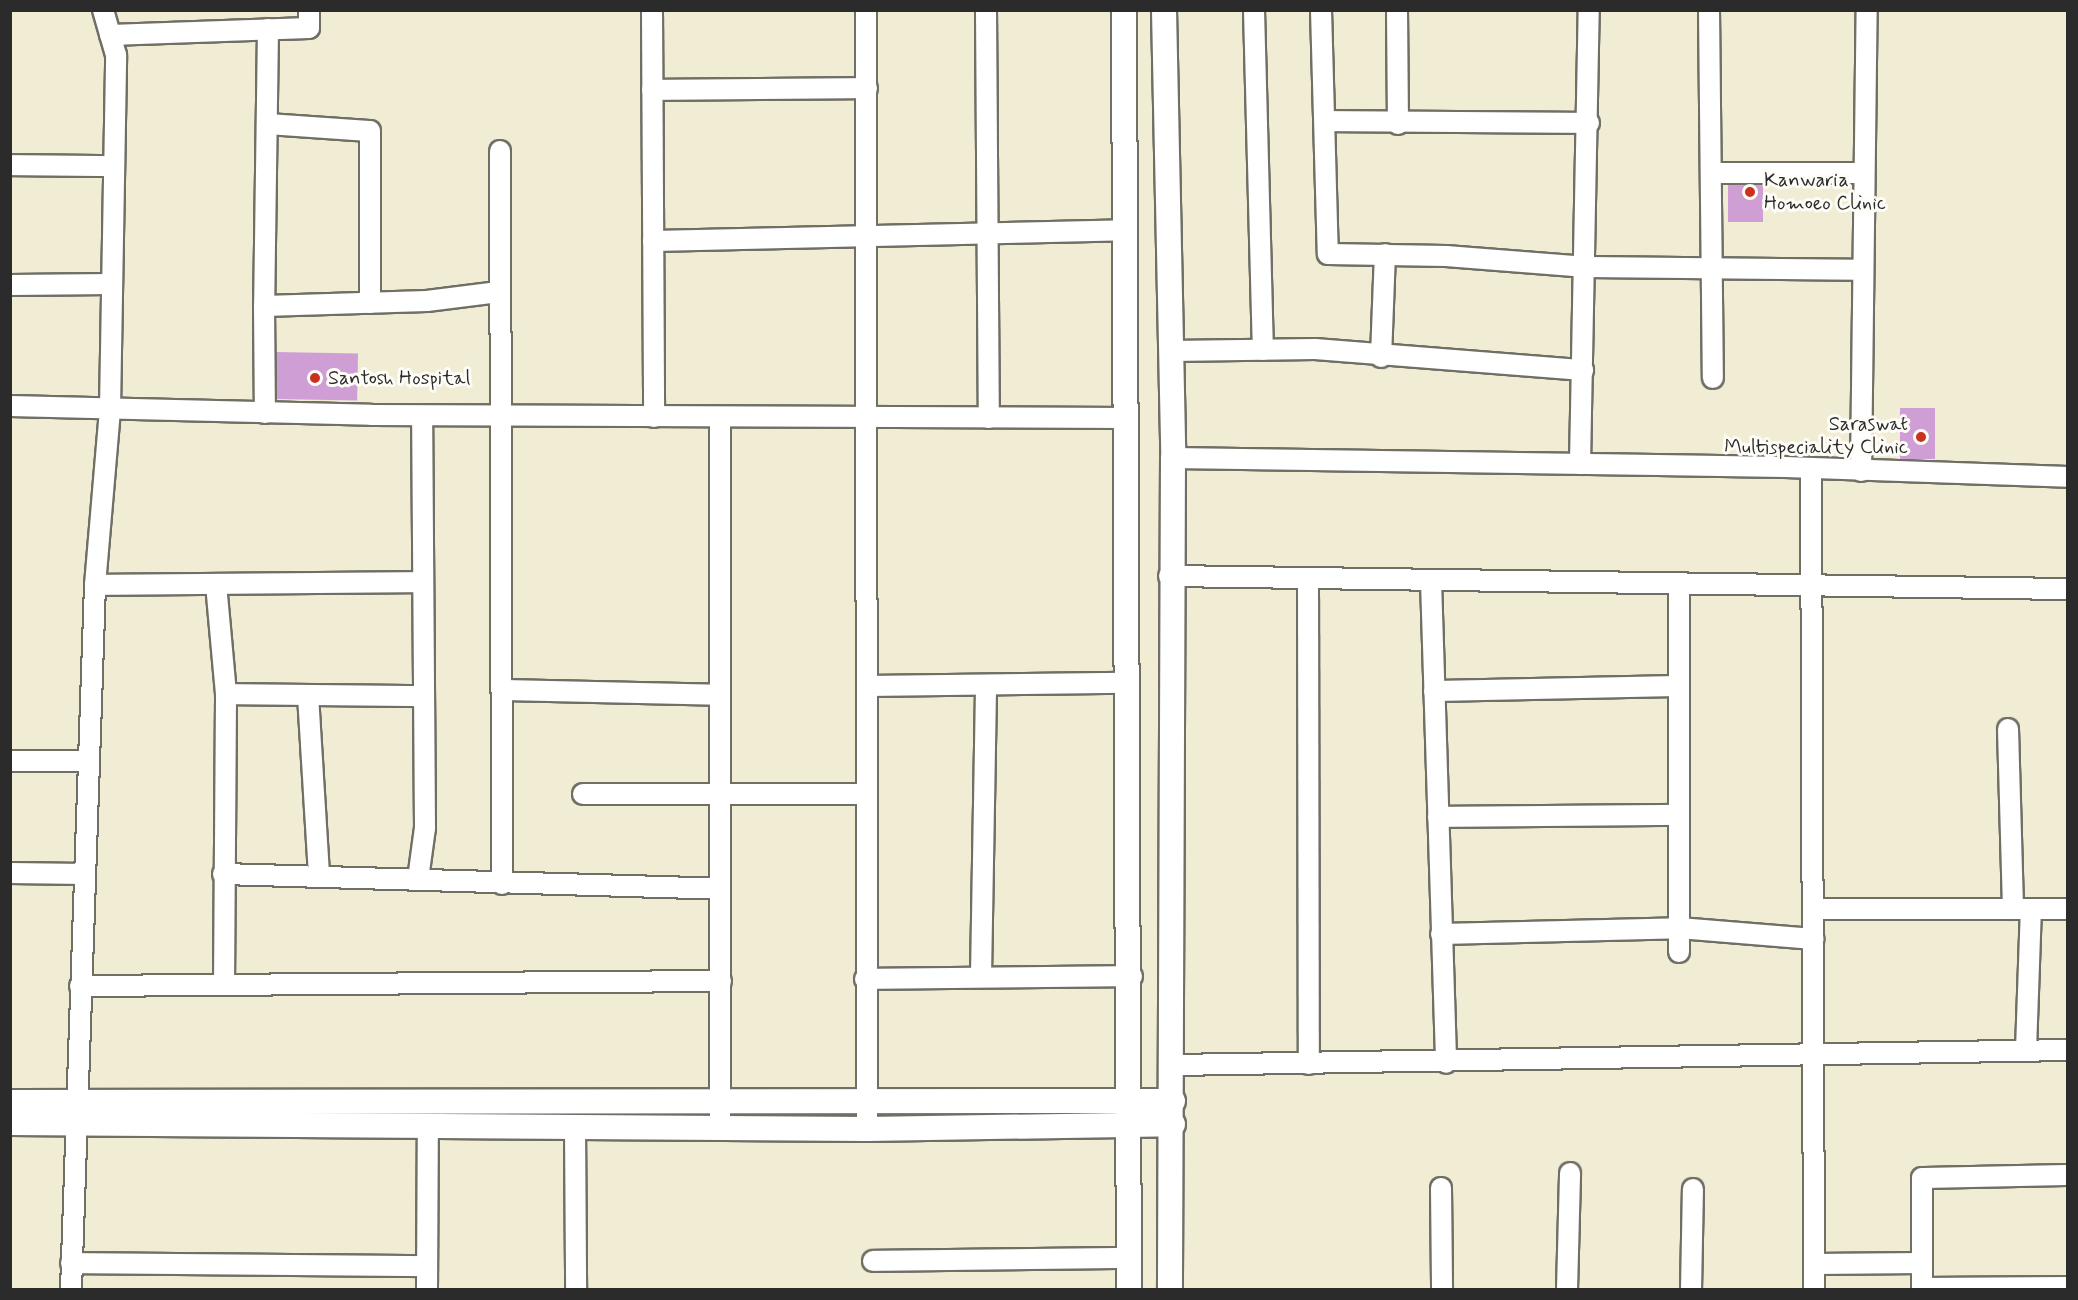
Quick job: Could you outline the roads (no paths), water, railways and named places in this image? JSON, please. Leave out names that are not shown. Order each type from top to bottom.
[{"type":"street","points":[[71,1290],[95,585],[110,409],[116,55],[103,10]]},
{"type":"street","points":[[110,35],[309,28],[309,10]]},
{"type":"street","points":[[652,10],[654,417]]},
{"type":"street","points":[[866,10],[869,417],[865,979],[867,1129]]},
{"type":"street","points":[[986,10],[989,418]]},
{"type":"street","points":[[1125,10],[1126,682],[1132,976],[1129,1290]]},
{"type":"street","points":[[1164,10],[1173,458],[1169,576],[1174,1065],[1170,1290]]},
{"type":"street","points":[[1254,10],[1263,350]]},
{"type":"street","points":[[1321,10],[1326,121],[1328,254],[1385,254],[1587,267],[1861,270]]},
{"type":"street","points":[[1397,10],[1398,124]]},
{"type":"street","points":[[1580,464],[1587,267],[1589,10]]},
{"type":"street","points":[[1709,10],[1713,378]]},
{"type":"street","points":[[1861,471],[1862,173],[1867,10]]},
{"type":"street","points":[[265,413],[264,306],[268,29]]},
{"type":"street","points":[[652,90],[867,88]]},
{"type":"street","points":[[1326,121],[1398,124],[1588,123]]},
{"type":"street","points":[[267,124],[370,130],[370,303]]},
{"type":"street","points":[[500,152],[498,292],[504,416],[502,884]]},
{"type":"street","points":[[10,165],[114,166]]},
{"type":"street","points":[[1711,173],[1862,173]]},
{"type":"street","points":[[653,241],[868,240],[1127,230]]},
{"type":"street","points":[[1381,357],[1385,254]]},
{"type":"street","points":[[10,285],[112,284]]},
{"type":"street","points":[[264,306],[370,303],[498,292]]},
{"type":"street","points":[[1171,351],[1263,350],[1583,370]]},
{"type":"street","points":[[10,406],[422,416],[1127,418]]},
{"type":"street","points":[[418,879],[426,828],[422,416]]},
{"type":"street","points":[[720,417],[718,695],[720,1128]]},
{"type":"street","points":[[1173,458],[1811,468],[2067,477]]},
{"type":"street","points":[[1811,468],[1814,1290]]},
{"type":"street","points":[[1169,576],[2067,589]]},
{"type":"street","points":[[1308,579],[1310,1064]]},
{"type":"street","points":[[1431,581],[1446,1064]]},
{"type":"street","points":[[95,585],[423,582]]},
{"type":"street","points":[[216,584],[226,694],[224,984]]},
{"type":"street","points":[[1679,585],[1679,952]]},
{"type":"street","points":[[867,686],[986,686],[1126,682]]},
{"type":"street","points":[[981,976],[986,686]]},
{"type":"street","points":[[1434,691],[1679,686]]},
{"type":"street","points":[[504,690],[718,695]]},
{"type":"street","points":[[226,694],[423,696]]},
{"type":"street","points":[[308,695],[319,876]]},
{"type":"street","points":[[2008,729],[2022,909],[2026,1050]]},
{"type":"street","points":[[10,761],[89,761]]},
{"type":"street","points":[[583,794],[719,796],[866,794]]},
{"type":"street","points":[[1438,817],[1679,815]]},
{"type":"street","points":[[10,873],[84,874]]},
{"type":"street","points":[[223,874],[720,889]]},
{"type":"street","points":[[1814,909],[2067,909]]},
{"type":"street","points":[[1441,934],[1679,928],[1814,939]]},
{"type":"street","points":[[865,979],[1132,976]]},
{"type":"street","points":[[80,986],[721,981]]},
{"type":"street","points":[[1174,1065],[1446,1064],[2067,1050]]},
{"type":"street","points":[[10,1102],[76,1112],[428,1126],[867,1129],[1132,1114],[1173,1101]]},
{"type":"street","points":[[10,1123],[76,1112],[720,1102],[866,1102],[1132,1114],[1173,1125]]},
{"type":"street","points":[[427,1290],[428,1126]]},
{"type":"street","points":[[575,1127],[576,1290]]},
{"type":"street","points":[[1567,1290],[1570,1173]]},
{"type":"street","points":[[2067,1175],[1922,1178],[1922,1289],[2067,1287]]},
{"type":"street","points":[[1441,1188],[1442,1290]]},
{"type":"street","points":[[1691,1290],[1693,1189]]},
{"type":"street","points":[[873,1261],[1128,1258]]},
{"type":"street","points":[[71,1263],[427,1266]]},
{"type":"street","points":[[1814,1264],[1922,1263]]},
{"type":"place","name":"Kanwaria Homoeo Clinic","points":[[1750,192]]},
{"type":"place","name":"Santosh Hospital","points":[[315,378]]},
{"type":"place","name":"Saraswat Multispeciality Clinic","points":[[1921,437]]}]
